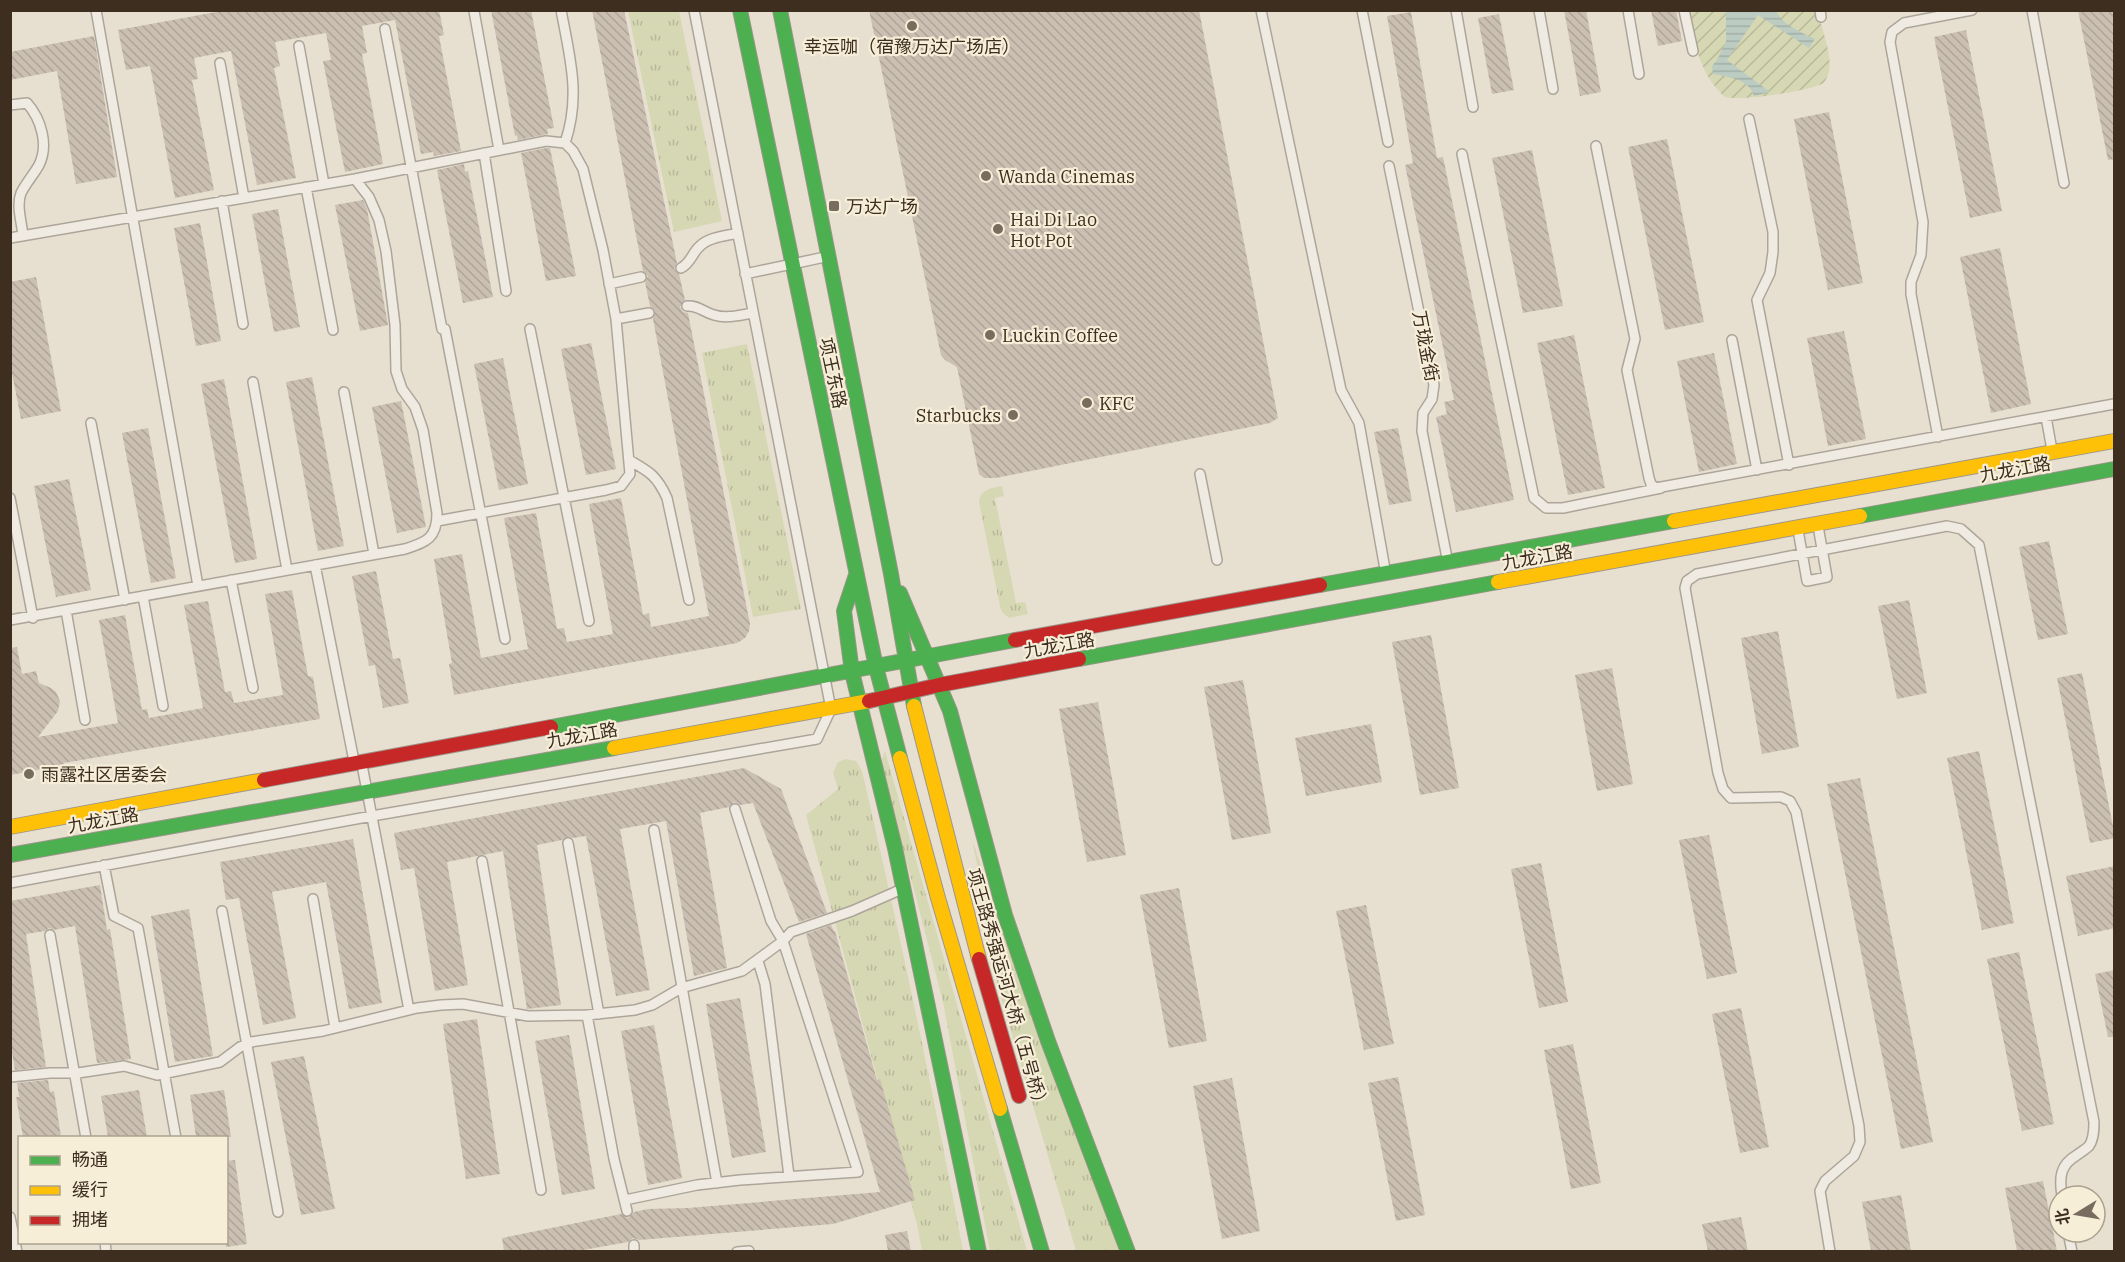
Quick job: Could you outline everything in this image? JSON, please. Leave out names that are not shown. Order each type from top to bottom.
[{"type":"street","name":"项王东路","points":[[740,10],[883,698],[938,898],[1042,1251]]},
{"type":"street","name":"项王东路","points":[[780,10],[891,574],[909,691],[922,737]]},
{"type":"street","name":"九龙江路","points":[[10,827],[1385,572],[2115,441]]},
{"type":"street","name":"九龙江路","points":[[10,855],[831,709],[939,685],[2115,469]]},
{"type":"street","points":[[891,574],[958,734],[1005,915],[1048,1041],[1128,1251]]},
{"type":"street","points":[[856,576],[844,611],[852,672],[904,888],[978,1251]]},
{"type":"street","name":"项王路秀强运河大桥（五号桥）","points":[[922,737],[971,932],[1024,1114]]},
{"type":"lane","points":[[96,10],[198,586]]},
{"type":"lane","points":[[561,10],[575,87],[573,113],[565,143]]},
{"type":"lane","points":[[10,883],[372,816],[817,739],[831,709],[694,10]]},
{"type":"lane","points":[[1260,10],[1341,390],[1359,423],[1385,572]]},
{"type":"lane","points":[[1362,10],[1388,142]]},
{"type":"lane","points":[[1456,10],[1473,107]]},
{"type":"lane","points":[[1539,10],[1553,89]]},
{"type":"lane","points":[[1628,10],[1639,75]]},
{"type":"lane","points":[[1684,10],[1692,51]]},
{"type":"lane","points":[[1938,437],[1911,294],[1911,282],[1921,255],[1923,222],[1890,42],[1892,32],[1904,23],[1972,10]]},
{"type":"lane","points":[[2032,10],[2064,183]]},
{"type":"lane","points":[[474,11],[499,150]]},
{"type":"lane","points":[[385,29],[505,639]]},
{"type":"lane","points":[[299,46],[324,184]]},
{"type":"lane","points":[[220,63],[244,198]]},
{"type":"lane","points":[[10,105],[27,103],[36,116],[43,139],[44,152],[21,194],[19,204],[23,236]]},
{"type":"lane","points":[[1749,119],[1773,232],[1770,273],[1757,300],[1789,465]]},
{"type":"lane","points":[[10,238],[355,179],[546,141],[565,143],[573,151],[583,169],[616,319],[630,474],[621,486],[437,520]]},
{"type":"lane","points":[[1596,146],[1635,339],[1627,370],[1651,484],[1656,488],[1666,487]]},
{"type":"lane","points":[[484,153],[506,291]]},
{"type":"lane","points":[[1462,154],[1534,498],[1546,508],[1563,508],[2115,404]]},
{"type":"lane","name":"万珑金街","points":[[1389,166],[1434,385],[1432,399],[1423,414],[1422,431],[1448,561]]},
{"type":"lane","points":[[10,620],[374,554],[423,543],[433,535],[437,520],[423,430],[415,407],[402,389],[396,371],[395,325],[386,251],[379,220],[369,197],[355,179]]},
{"type":"lane","points":[[306,187],[333,330]]},
{"type":"lane","points":[[222,201],[243,324]]},
{"type":"lane","points":[[681,268],[689,264],[700,245],[714,238],[738,233]]},
{"type":"lane","points":[[745,274],[828,256]]},
{"type":"lane","points":[[609,284],[641,277]]},
{"type":"lane","points":[[687,306],[695,305],[713,315],[727,317],[753,313]]},
{"type":"lane","points":[[616,319],[649,313]]},
{"type":"lane","points":[[530,329],[589,621]]},
{"type":"lane","points":[[1732,340],[1757,470]]},
{"type":"lane","points":[[253,382],[286,570]]},
{"type":"lane","points":[[344,392],[374,554]]},
{"type":"lane","points":[[2046,417],[2053,453]]},
{"type":"lane","points":[[91,423],[125,600]]},
{"type":"lane","points":[[629,460],[653,474],[661,483],[667,498],[689,600]]},
{"type":"lane","points":[[1200,474],[1217,560]]},
{"type":"lane","points":[[10,498],[33,617]]},
{"type":"lane","points":[[1798,528],[1807,581],[1827,577],[1818,524]]},
{"type":"lane","points":[[1830,1251],[1820,1191],[1825,1180],[1854,1156],[1860,1142],[1859,1126],[1796,812],[1790,801],[1781,797],[1731,798],[1723,789],[1718,773],[1685,588],[1687,581],[1697,574],[1952,526],[1970,535],[1979,545],[2094,1122],[2094,1131],[2089,1146],[2068,1160],[2061,1168],[2061,1184]]},
{"type":"lane","points":[[315,565],[358,763],[367,792],[409,1010]]},
{"type":"lane","points":[[231,580],[253,688]]},
{"type":"lane","points":[[143,596],[164,706]]},
{"type":"lane","points":[[66,610],[85,720]]},
{"type":"lane","points":[[625,1200],[717,1183],[858,1172],[783,941],[771,921],[735,809]]},
{"type":"lane","points":[[654,830],[717,1183]]},
{"type":"lane","points":[[568,843],[599,1014]]},
{"type":"lane","points":[[482,861],[541,1190]]},
{"type":"lane","points":[[104,865],[114,916],[138,928],[176,1136]]},
{"type":"lane","points":[[10,1077],[50,1073],[75,1074],[124,1066],[149,1074],[164,1073],[220,1062],[247,1044],[441,1005],[463,1004],[528,1016],[587,1015],[635,1010],[652,1005],[681,988],[742,971],[783,941],[791,932],[852,911],[904,888]]},
{"type":"lane","points":[[313,899],[335,1028]]},
{"type":"lane","points":[[222,911],[279,1212]]},
{"type":"lane","points":[[50,935],[86,1136]]},
{"type":"lane","points":[[758,960],[765,984],[789,1176]]},
{"type":"lane","points":[[587,1015],[614,1159],[627,1211]]},
{"type":"lane","points":[[10,1217],[17,1251]]},
{"type":"lane","points":[[737,1251],[749,1251]]},
{"type":"green space","points":[[628,11],[679,11],[722,221],[674,232]]},
{"type":"green space","points":[[1688,11],[1818,11],[1829,59],[1828,75],[1824,83],[1811,88],[1758,97],[1725,97],[1709,78],[1699,57]]},
{"type":"green space","points":[[747,344],[801,609],[753,617],[702,353]]},
{"type":"green space","points":[[1002,486],[1004,496],[995,498],[1016,603],[1025,602],[1028,614],[1009,618],[1002,612],[1000,606],[979,502],[984,492]]},
{"type":"green space","points":[[885,751],[1027,1251],[990,1251],[943,1002],[881,762]]},
{"type":"green space","points":[[846,759],[856,761],[862,771],[915,1010],[963,1251],[922,1251],[917,1225],[806,815],[838,789],[833,773],[838,762]]},
{"type":"green space","points":[[972,840],[1119,1251],[1076,1251],[1000,994],[988,940],[982,888]]},
{"type":"shaded area","points":[[1726,11],[1776,11],[1788,24],[1815,39],[1809,48],[1758,15],[1727,60],[1770,92],[1754,96],[1743,82],[1713,74],[1712,66],[1726,42]]},
{"type":"building","points":[[227,10],[439,10],[444,35],[439,36],[461,151],[434,156],[433,152],[421,154],[395,20],[362,26],[367,53],[362,54],[383,164],[345,172],[323,61],[331,60],[326,33],[275,42],[280,66],[274,68],[296,178],[257,185],[231,51],[194,58],[198,79],[192,80],[214,190],[175,198],[150,66],[126,70],[118,30]]},
{"type":"building","points":[[491,10],[531,10],[554,128],[547,129],[548,134],[518,140],[517,135],[515,136]]},
{"type":"building","points":[[592,10],[624,10],[677,263],[674,269],[679,274],[685,300],[680,307],[683,312],[688,313],[750,624],[749,631],[745,638],[737,643],[454,695],[449,664],[452,663],[434,559],[462,554],[481,658],[528,649],[504,518],[536,513],[557,629],[564,628],[567,642],[613,634],[589,504],[621,498],[643,615],[649,613],[651,627],[709,616],[653,319],[655,311],[650,306],[645,282],[648,276],[643,271]]},
{"type":"building","points":[[869,10],[1199,10],[1278,418],[1270,423],[996,478],[984,478],[979,474],[957,367],[941,355]]},
{"type":"building","points":[[1564,10],[1586,10],[1601,92],[1580,96]]},
{"type":"building","points":[[1651,10],[1676,10],[1682,41],[1658,46]]},
{"type":"building","points":[[2078,10],[2115,10],[2115,159],[2108,160]]},
{"type":"building","points":[[1411,12],[1437,158],[1443,157],[1514,500],[1456,512],[1436,417],[1447,414],[1444,402],[1454,400],[1405,165],[1413,163],[1387,16]]},
{"type":"building","points":[[1499,14],[1514,90],[1492,94],[1478,18]]},
{"type":"building","points":[[1966,30],[2002,211],[1970,218],[1934,37]]},
{"type":"building","points":[[94,36],[117,177],[76,184],[57,71],[10,80],[10,52]]},
{"type":"building","points":[[1829,112],[1863,283],[1828,290],[1794,119]]},
{"type":"building","points":[[1667,139],[1704,322],[1665,330],[1628,147]]},
{"type":"building","points":[[550,148],[576,276],[546,281],[521,153]]},
{"type":"building","points":[[1532,150],[1563,306],[1523,313],[1492,158]]},
{"type":"building","points":[[464,164],[465,172],[468,171],[493,297],[463,303],[437,170]]},
{"type":"building","points":[[363,200],[367,209],[388,325],[360,331],[335,205]]},
{"type":"building","points":[[278,209],[300,327],[274,332],[252,214]]},
{"type":"building","points":[[200,223],[221,341],[196,346],[174,228]]},
{"type":"building","points":[[2000,248],[2031,404],[1991,413],[1960,257]]},
{"type":"building","points":[[36,277],[61,411],[21,419],[10,363],[10,282]]},
{"type":"building","points":[[1844,331],[1866,439],[1828,446],[1807,338]]},
{"type":"building","points":[[1574,335],[1605,488],[1568,495],[1537,343]]},
{"type":"building","points":[[591,343],[616,469],[586,475],[561,349]]},
{"type":"building","points":[[1714,353],[1737,464],[1699,472],[1677,361]]},
{"type":"building","points":[[503,358],[528,484],[499,490],[474,364]]},
{"type":"building","points":[[312,377],[344,546],[318,551],[286,382]]},
{"type":"building","points":[[224,379],[257,559],[235,563],[201,384]]},
{"type":"building","points":[[401,401],[426,527],[397,533],[372,407]]},
{"type":"building","points":[[148,428],[176,578],[151,583],[122,433]]},
{"type":"building","points":[[1398,428],[1412,501],[1389,505],[1374,432]]},
{"type":"building","points":[[69,479],[91,590],[56,597],[34,486]]},
{"type":"building","points":[[2049,541],[2068,634],[2038,640],[2019,547]]},
{"type":"building","points":[[376,571],[393,659],[400,658],[409,703],[383,708],[375,665],[369,666],[352,576]]},
{"type":"building","points":[[292,590],[308,676],[313,677],[320,719],[64,763],[64,765],[10,775],[10,648],[17,647],[22,674],[36,671],[39,683],[56,692],[60,701],[58,711],[38,737],[118,723],[99,620],[125,615],[142,710],[147,709],[149,718],[203,708],[184,605],[208,601],[225,692],[231,691],[234,703],[283,695],[265,594]]},
{"type":"building","points":[[1909,600],[1927,693],[1897,699],[1878,606]]},
{"type":"building","points":[[1778,631],[1799,747],[1762,754],[1741,638]]},
{"type":"building","points":[[1431,635],[1459,788],[1420,795],[1392,642]]},
{"type":"building","points":[[1612,668],[1633,784],[1597,791],[1575,675]]},
{"type":"building","points":[[2082,673],[2115,836],[2115,838],[2090,843],[2057,678]]},
{"type":"building","points":[[1243,680],[1271,833],[1232,840],[1204,687]]},
{"type":"building","points":[[1098,702],[1126,855],[1087,862],[1059,709]]},
{"type":"building","points":[[1371,724],[1382,782],[1306,796],[1295,738]]},
{"type":"building","points":[[1979,751],[2014,923],[1982,930],[1947,758]]},
{"type":"building","points":[[744,768],[781,789],[827,913],[799,922],[753,803],[740,805],[734,802],[729,807],[700,813],[727,968],[694,976],[666,821],[620,829],[650,990],[616,996],[586,836],[566,837],[562,840],[537,845],[561,1005],[527,1009],[503,851],[447,862],[468,985],[435,991],[414,868],[401,870],[394,833]]},
{"type":"building","points":[[1860,778],[1933,1142],[1901,1149],[1827,784]]},
{"type":"building","points":[[1709,835],[1737,973],[1707,979],[1679,840]]},
{"type":"building","points":[[353,839],[382,1003],[349,1009],[326,882],[272,892],[296,1018],[263,1025],[239,898],[226,900],[220,862]]},
{"type":"building","points":[[1541,863],[1568,1002],[1539,1008],[1511,869]]},
{"type":"building","points":[[2115,866],[2115,928],[2078,936],[2066,876]]},
{"type":"building","points":[[100,885],[107,930],[110,929],[131,1059],[97,1063],[75,926],[54,930],[49,928],[45,931],[26,934],[46,1067],[15,1070],[10,1040],[10,901]]},
{"type":"building","points":[[1179,888],[1207,1041],[1169,1048],[1140,895]]},
{"type":"building","points":[[1366,905],[1394,1044],[1364,1050],[1336,911]]},
{"type":"building","points":[[189,909],[213,1056],[175,1062],[151,916]]},
{"type":"building","points":[[831,925],[835,931],[877,1080],[880,1079],[915,1200],[833,1224],[639,1240],[633,1238],[628,1242],[578,1251],[504,1251],[502,1238],[621,1214],[628,1218],[634,1212],[648,1209],[688,1208],[880,1192],[806,934]]},
{"type":"building","points":[[2019,952],[2054,1124],[2022,1131],[1987,959]]},
{"type":"building","points":[[2115,970],[2115,1037],[2108,1037],[2095,974]]},
{"type":"building","points":[[740,998],[766,1152],[732,1158],[706,1004]]},
{"type":"building","points":[[1741,1008],[1769,1147],[1740,1153],[1712,1014]]},
{"type":"building","points":[[477,1019],[500,1174],[466,1179],[443,1024]]},
{"type":"building","points":[[654,1025],[682,1178],[648,1185],[621,1031]]},
{"type":"building","points":[[569,1035],[595,1189],[562,1195],[535,1041]]},
{"type":"building","points":[[1573,1044],[1601,1183],[1571,1189],[1544,1050]]},
{"type":"building","points":[[304,1056],[335,1209],[301,1215],[271,1062]]},
{"type":"building","points":[[1398,1077],[1425,1215],[1396,1221],[1368,1083]]},
{"type":"building","points":[[1232,1078],[1260,1231],[1222,1239],[1193,1086]]},
{"type":"building","points":[[48,1080],[50,1092],[54,1091],[61,1136],[23,1136],[16,1097],[19,1097],[17,1083]]},
{"type":"building","points":[[139,1090],[147,1136],[108,1136],[101,1096]]},
{"type":"building","points":[[224,1090],[231,1137],[196,1136],[190,1095]]},
{"type":"building","points":[[235,1160],[247,1244],[226,1247],[228,1244],[228,1161]]},
{"type":"building","points":[[2043,1181],[2047,1201],[2047,1244],[2056,1244],[2057,1251],[2017,1251],[2005,1188]]},
{"type":"building","points":[[1901,1195],[1911,1251],[1871,1251],[1862,1202]]},
{"type":"building","points":[[1741,1217],[1748,1251],[1708,1251],[1702,1224]]},
{"type":"building","points":[[907,1231],[911,1251],[888,1251],[885,1235]]},
{"type":"traffic: fast","points":[[740,10],[876,667],[900,758]]},
{"type":"traffic: fast","points":[[780,10],[891,574],[914,706]]},
{"type":"traffic: fast","points":[[1860,516],[2114,469]]},
{"type":"traffic: fast","points":[[1320,585],[1674,521]]},
{"type":"traffic: fast","points":[[856,575],[844,611],[852,672],[895,848],[979,1252]]},
{"type":"traffic: fast","points":[[1079,659],[1498,582]]},
{"type":"traffic: fast","points":[[900,593],[950,711],[1005,915],[1048,1041],[1128,1252]]},
{"type":"traffic: fast","points":[[551,727],[1015,640]]},
{"type":"traffic: fast","points":[[10,855],[614,748]]},
{"type":"traffic: fast","points":[[1000,1109],[1042,1252]]},
{"type":"traffic: slow","points":[[1674,521],[2114,441]]},
{"type":"traffic: slow","points":[[1498,582],[1860,516]]},
{"type":"traffic: slow","points":[[614,748],[869,701]]},
{"type":"traffic: slow","points":[[914,706],[979,959]]},
{"type":"traffic: slow","points":[[900,758],[938,898],[1000,1109]]},
{"type":"traffic: slow","points":[[10,827],[264,780]]},
{"type":"traffic: jam","points":[[1015,640],[1320,585]]},
{"type":"traffic: jam","points":[[869,701],[939,685],[1079,659]]},
{"type":"traffic: jam","points":[[264,780],[551,727]]},
{"type":"traffic: jam","points":[[979,959],[1019,1096]]},
{"type":"place","name":"幸运咖（宿豫万达广场店）","points":[[912,26]]},
{"type":"place","name":"Wanda Cinemas","points":[[986,176]]},
{"type":"place","name":"万达广场","points":[[834,206]]},
{"type":"place","name":"Hai Di Lao Hot Pot","points":[[998,229]]},
{"type":"place","name":"Luckin Coffee","points":[[990,335]]},
{"type":"place","name":"KFC","points":[[1087,403]]},
{"type":"place","name":"Starbucks","points":[[1013,415]]},
{"type":"place","name":"雨露社区居委会","points":[[29,774]]}]
